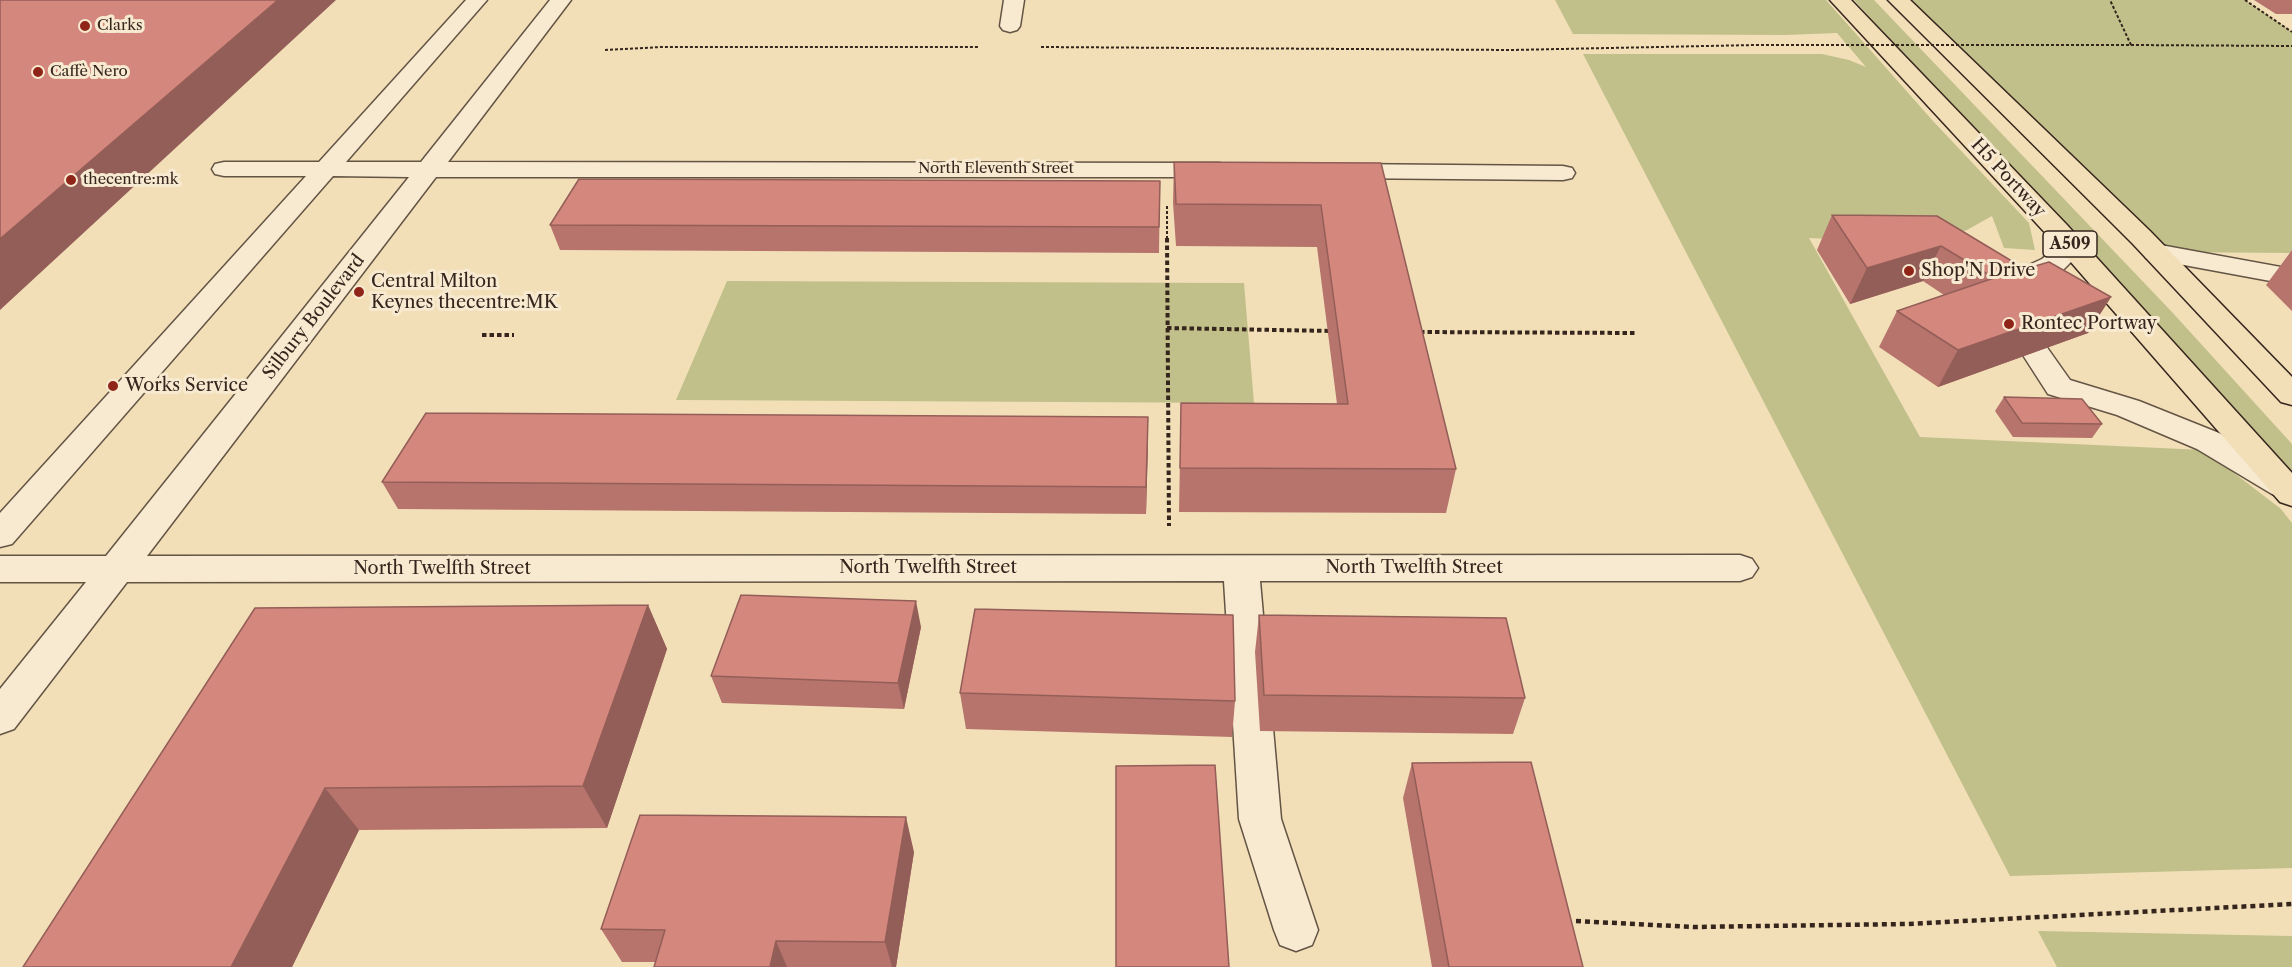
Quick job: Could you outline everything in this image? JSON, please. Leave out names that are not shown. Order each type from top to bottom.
[{"type":"main road","name":"H5 Portway","points":[[1840,0],[2073,247],[2289,491]]},
{"type":"main road","name":"A509","points":[[1898,0],[2155,252],[2292,395]]},
{"type":"street","points":[[0,535],[477,0]]},
{"type":"street","name":"Silbury Boulevard","points":[[0,718],[561,0]]},
{"type":"street","points":[[1010,26],[1014,0]]},
{"type":"street","name":"North Eleventh Street","points":[[224,169],[1236,170]]},
{"type":"street","points":[[1317,171],[1563,173]]},
{"type":"street","points":[[2005,305],[1996,291],[2052,265],[2073,247]]},
{"type":"street","points":[[2155,252],[2292,277]]},
{"type":"street","points":[[2036,352],[2059,387],[2128,408],[2208,441],[2289,491]]},
{"type":"street","name":"North Twelfth Street","points":[[0,568],[1740,567]]},
{"type":"street","points":[[1241,568],[1260,819],[1296,930]]},
{"type":"path","points":[[2110,0],[2131,45]]},
{"type":"path","points":[[2245,0],[2292,32]]},
{"type":"path","points":[[1031,47],[1511,50],[1756,45],[2292,46]]},
{"type":"path","points":[[605,50],[662,47],[984,47]]},
{"type":"path","points":[[1167,170],[1169,568]]},
{"type":"path","points":[[1167,328],[1333,331]]},
{"type":"path","points":[[1416,332],[1635,333]]},
{"type":"path","points":[[482,334],[514,335]]},
{"type":"path","points":[[1576,921],[1694,927],[1907,924],[2292,904]]},
{"type":"shaded area","points":[[1555,0],[1826,0],[1933,121],[2029,223],[2035,250],[2004,248],[1992,216],[1967,230],[1927,244],[1809,238],[1920,437],[2204,450],[2281,509],[2292,523],[2292,868],[2010,876],[1583,54],[1822,54],[1849,60],[1866,67],[1837,33],[1786,35],[1573,34]]},
{"type":"shaded area","points":[[1854,0],[1874,0],[2172,312],[2292,444],[2292,477]]},
{"type":"shaded area","points":[[1900,0],[2245,0],[2292,32],[2292,253],[2155,252]]},
{"type":"shaded area","points":[[727,281],[1244,283],[1254,403],[676,400]]},
{"type":"shaded area","points":[[2038,931],[2292,936],[2292,967],[2057,967]]},
{"type":"building","name":"thecentre:mk","points":[[0,0],[278,0],[0,239]]},
{"type":"building","points":[[1174,162],[1381,163],[1456,469],[1180,468],[1181,403],[1348,404],[1321,205],[1176,204]]},
{"type":"building","points":[[579,179],[1160,181],[1159,227],[550,225]]},
{"type":"building","points":[[1832,215],[1937,216],[2025,269],[2049,262],[2111,297],[1958,350],[1897,311],[1994,278],[1941,246],[1867,268]]},
{"type":"building","points":[[2004,397],[2082,399],[2102,424],[2022,423]]},
{"type":"building","points":[[426,413],[1148,417],[1146,487],[382,482]]},
{"type":"building","points":[[741,595],[916,601],[898,683],[711,676]]},
{"type":"building","points":[[648,605],[583,786],[325,788],[231,967],[23,967],[255,608]]},
{"type":"building","points":[[975,609],[1233,615],[1235,701],[960,693]]},
{"type":"building","points":[[1259,615],[1506,618],[1525,698],[1264,695]]},
{"type":"building","points":[[1531,762],[1583,967],[1449,967],[1412,763]]},
{"type":"building","points":[[1215,765],[1229,967],[1116,967],[1116,766]]},
{"type":"building","points":[[640,815],[906,817],[885,942],[776,941],[770,967],[654,967],[665,930],[601,929]]},
{"type":"place","name":"Clarks","points":[[85,26]]},
{"type":"place","name":"Caffè Nero","points":[[38,72]]},
{"type":"place","name":"thecentre:mk","points":[[71,180]]},
{"type":"place","name":"Shop'N Drive","points":[[1909,271]]},
{"type":"place","name":"Central Milton Keynes thecentre:MK","points":[[359,292]]},
{"type":"place","name":"Rontec Portway","points":[[2009,324]]},
{"type":"place","name":"Works Service","points":[[113,386]]}]
